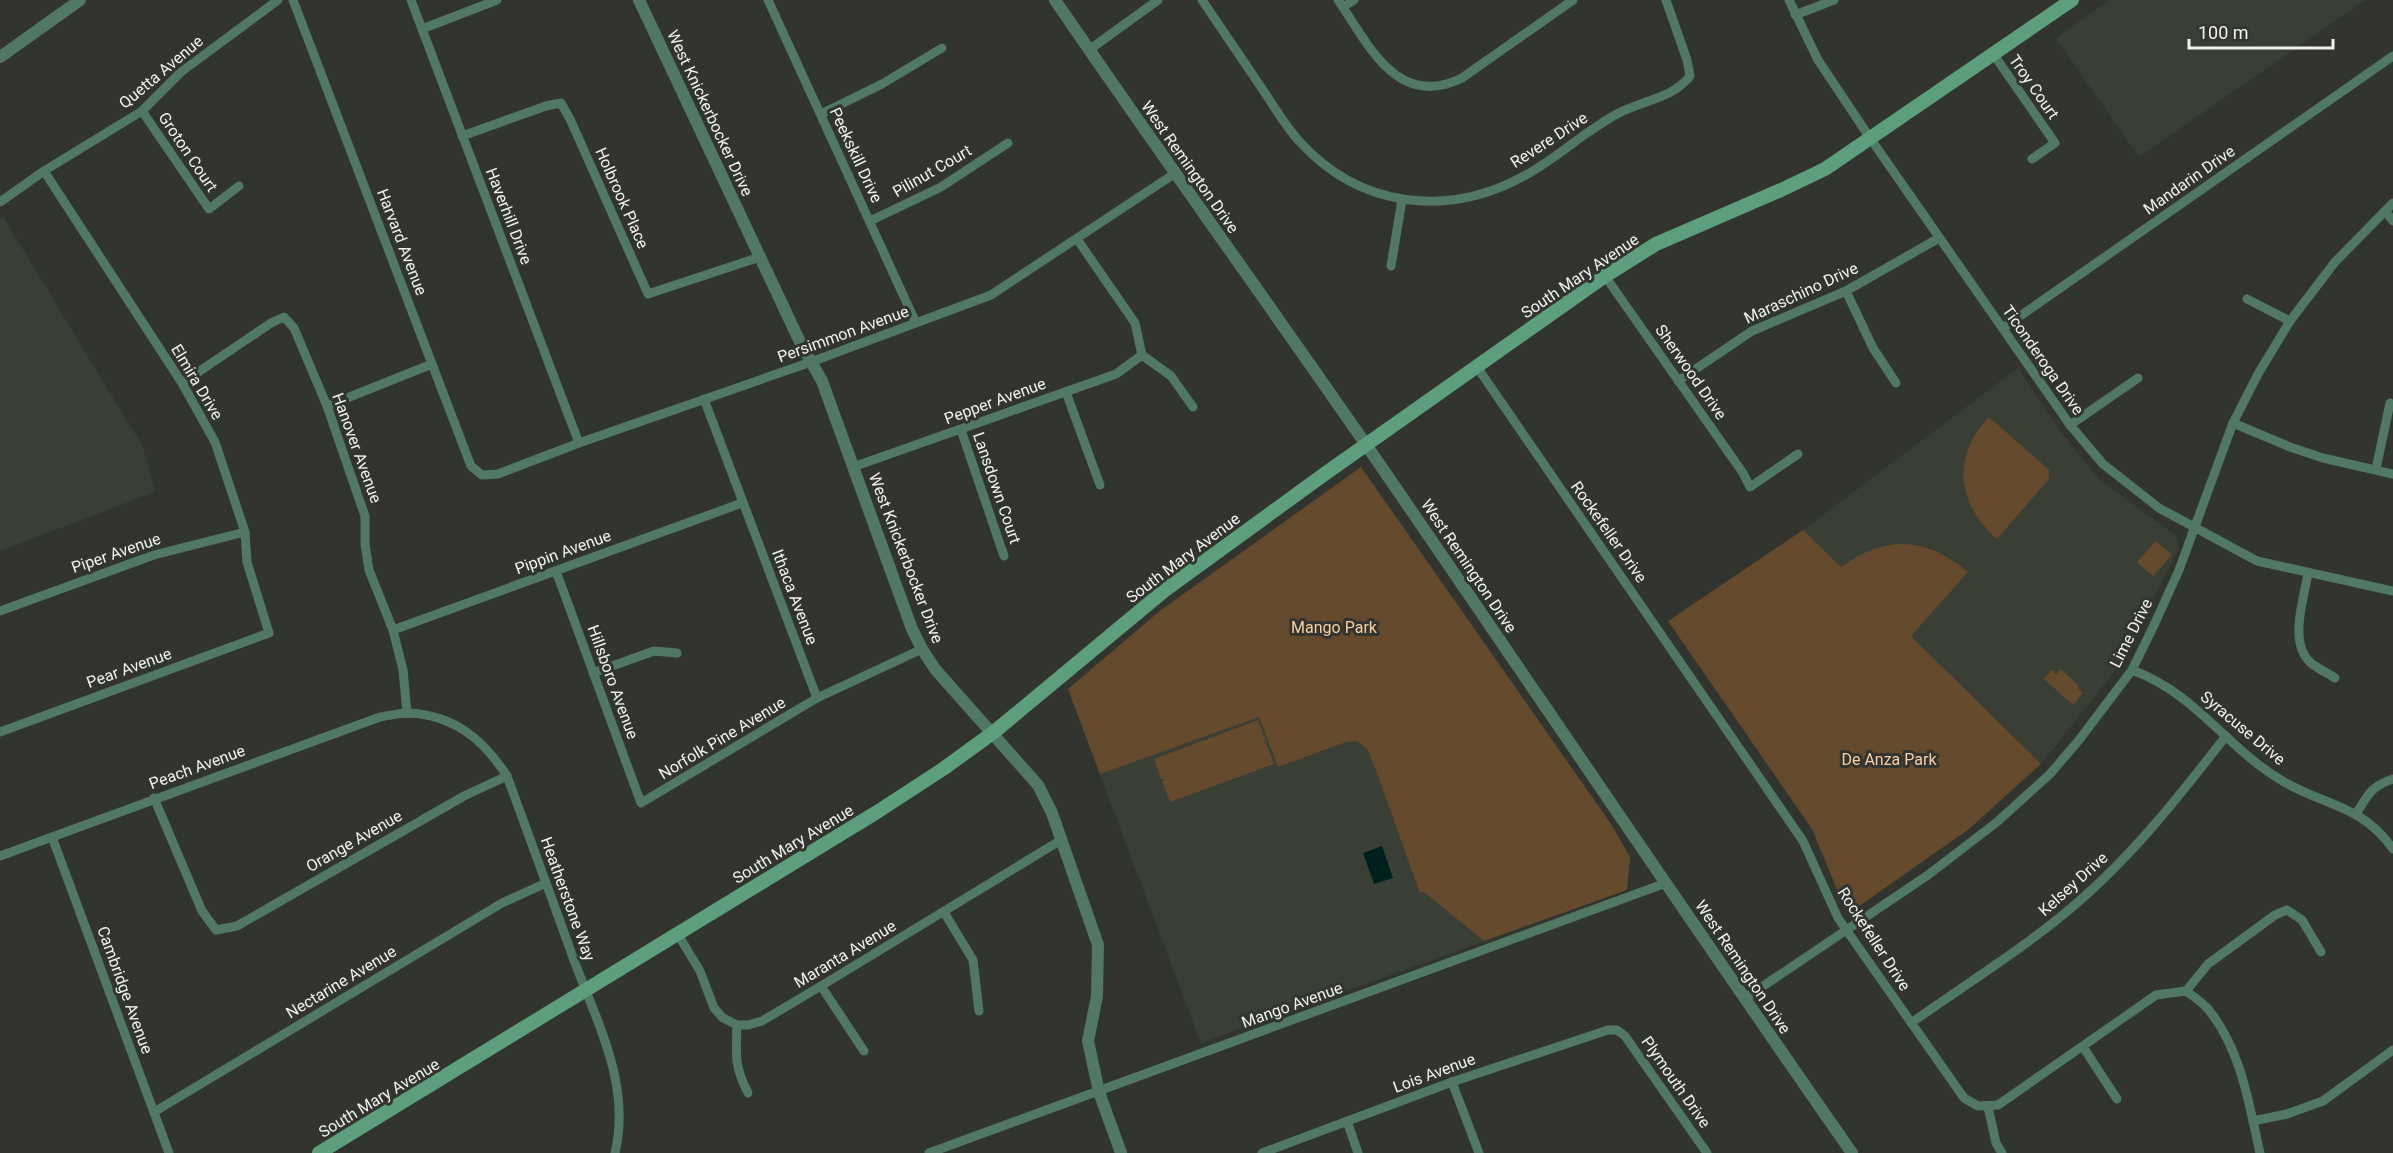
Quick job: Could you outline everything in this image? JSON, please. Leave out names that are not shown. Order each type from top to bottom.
[{"type":"main road","name":"South Mary Avenue","points":[[319,1153],[877,812],[994,732],[1165,590],[1605,276],[1656,244],[1781,190],[1825,168],[2072,0]]},
{"type":"street","points":[[0,57],[80,0]]},
{"type":"street","name":"Quetta Avenue","points":[[0,202],[44,171],[142,111],[181,72],[278,0]]},
{"type":"street","name":"Harvard Avenue","points":[[293,0],[471,466],[482,475],[498,474]]},
{"type":"street","name":"Haverhill Drive","points":[[411,0],[579,443]]},
{"type":"street","points":[[422,29],[497,0]]},
{"type":"street","name":"West Knickerbocker Drive","points":[[639,0],[760,257],[822,381],[912,629],[922,649],[935,669],[994,732],[1038,785],[1052,813],[1098,945],[1097,996],[1088,1041],[1099,1092],[1121,1153]]},
{"type":"street","name":"Peekskill Drive","points":[[768,0],[916,323]]},
{"type":"street","name":"West Remington Drive","points":[[1054,0],[1366,445],[1665,884],[1852,1153]]},
{"type":"street","points":[[1089,50],[1158,0]]},
{"type":"street","name":"Revere Drive","points":[[1202,0],[1300,142],[1322,162],[1345,178],[1371,191],[1402,200],[1421,202],[1463,198],[1505,186],[1526,176],[1621,111],[1683,86],[1690,76],[1687,60],[1666,0]]},
{"type":"street","points":[[1354,0],[1341,4],[1382,63],[1397,77],[1415,85],[1438,87],[1462,78],[1573,0]]},
{"type":"street","name":"Ticonderoga Drive","points":[[1789,0],[1818,60],[1870,138],[2070,425],[2116,476],[2159,508],[2257,561],[2393,591]]},
{"type":"street","points":[[1795,15],[1834,0]]},
{"type":"street","points":[[821,114],[882,84],[942,48]]},
{"type":"street","name":"Troy Court","points":[[1994,55],[2055,143],[2032,159]]},
{"type":"street","name":"Mandarin Drive","points":[[2003,328],[2393,56]]},
{"type":"street","name":"Holbrook Place","points":[[462,136],[546,106],[561,103],[570,118],[648,294],[760,257]]},
{"type":"street","name":"Groton Court","points":[[142,111],[209,209],[239,186]]},
{"type":"street","name":"Pilinut Court","points":[[870,221],[941,187],[1008,143]]},
{"type":"street","name":"Elmira Drive","points":[[44,171],[182,383],[214,442],[245,532],[248,562],[268,633]]},
{"type":"street","name":"Persimmon Avenue","points":[[498,474],[991,295],[1174,174]]},
{"type":"street","points":[[1391,266],[1402,200]]},
{"type":"street","name":"Lime Drive","points":[[1744,999],[1928,875],[1997,822],[2050,774],[2079,740],[2132,670],[2179,570],[2234,423],[2258,374],[2290,321],[2335,262],[2393,203]]},
{"type":"street","points":[[2385,211],[2393,221]]},
{"type":"street","name":"Maraschino Drive","points":[[1678,381],[1752,331],[1846,291],[1939,238]]},
{"type":"street","points":[[1077,239],[1135,323],[1142,355],[1171,376],[1193,407]]},
{"type":"street","name":"Sherwood Drive","points":[[1605,276],[1743,473],[1750,487],[1798,454]]},
{"type":"street","points":[[1846,291],[1873,348],[1896,383]]},
{"type":"street","points":[[2247,299],[2290,321]]},
{"type":"street","name":"Hanover Avenue","points":[[182,383],[271,323],[284,317],[294,328],[327,406],[365,516],[365,544],[369,570],[393,630],[403,670],[407,713]]},
{"type":"street","name":"Pepper Avenue","points":[[854,467],[1116,374],[1142,355]]},
{"type":"street","points":[[327,406],[432,364]]},
{"type":"street","name":"Rockefeller Drive","points":[[1477,367],[1803,841],[1825,891],[1846,929],[1964,1098],[1978,1106],[1988,1107]]},
{"type":"street","points":[[2070,425],[2138,378]]},
{"type":"street","points":[[1066,392],[1100,485]]},
{"type":"street","name":"Ithaca Avenue","points":[[704,399],[817,698]]},
{"type":"street","points":[[2376,469],[2390,403]]},
{"type":"street","points":[[2234,423],[2323,459],[2393,474]]},
{"type":"street","name":"Lansdown Court","points":[[961,430],[1004,556]]},
{"type":"street","name":"Pippin Avenue","points":[[393,630],[742,503]]},
{"type":"street","name":"Piper Avenue","points":[[0,611],[154,555],[245,532]]},
{"type":"street","name":"Hillsboro Avenue","points":[[556,571],[641,803]]},
{"type":"street","points":[[2308,573],[2298,637],[2301,651],[2311,663],[2335,678]]},
{"type":"street","name":"Pear Avenue","points":[[0,732],[268,633]]},
{"type":"street","points":[[817,698],[922,649]]},
{"type":"street","points":[[593,673],[654,651],[677,653]]},
{"type":"street","name":"Syracuse Drive","points":[[2132,670],[2149,676],[2183,697],[2254,761],[2286,783],[2356,813],[2374,825],[2393,849]]},
{"type":"street","name":"Norfolk Pine Avenue","points":[[641,803],[817,698]]},
{"type":"street","name":"Heatherstone Way","points":[[407,713],[446,722],[474,736],[492,753],[507,776],[585,991],[607,1045],[621,1106],[615,1153]]},
{"type":"street","name":"Peach Avenue","points":[[0,856],[380,717],[407,713]]},
{"type":"street","name":"Kelsey Drive","points":[[1911,1023],[2078,903],[2157,823],[2226,736]]},
{"type":"street","name":"Orange Avenue","points":[[154,798],[202,911],[216,930],[237,926],[464,796],[507,776]]},
{"type":"street","points":[[2356,813],[2372,788],[2379,783],[2393,779]]},
{"type":"street","name":"Cambridge Avenue","points":[[52,837],[170,1153]]},
{"type":"street","name":"Maranta Avenue","points":[[737,1025],[762,1021],[1061,840]]},
{"type":"street","name":"Nectarine Avenue","points":[[154,1112],[502,903],[546,883]]},
{"type":"street","name":"Mango Avenue","points":[[929,1153],[1665,884]]},
{"type":"street","points":[[2002,1153],[1995,1143],[1988,1107],[2008,1100],[2156,995],[2186,991],[2208,964],[2275,915],[2287,910],[2302,920],[2321,952]]},
{"type":"street","points":[[944,912],[973,960],[979,1011]]},
{"type":"street","points":[[677,933],[700,970],[714,1008],[723,1018],[737,1025],[735,1060],[748,1093]]},
{"type":"street","points":[[821,986],[864,1051]]},
{"type":"street","points":[[2186,991],[2207,1008],[2231,1045],[2260,1153]]},
{"type":"street","name":"Lois Avenue","points":[[1262,1153],[1452,1082],[1608,1030],[1617,1030]]},
{"type":"street","name":"Plymouth Drive","points":[[1617,1030],[1625,1036],[1707,1153]]},
{"type":"street","points":[[2083,1047],[2117,1099]]},
{"type":"street","points":[[2253,1121],[2288,1114],[2323,1101],[2393,1050]]},
{"type":"street","points":[[1452,1082],[1479,1153]]},
{"type":"street","points":[[1347,1121],[1358,1153]]},
{"type":"shaded area","points":[[2110,0],[2365,0],[2139,157],[2056,38]]},
{"type":"shaded area","points":[[3,217],[143,447],[155,492],[0,551],[0,219]]},
{"type":"shaded area","points":[[2018,368],[2064,436],[2099,479],[2175,535],[2179,548],[2122,662],[2041,764],[1803,530]]},
{"type":"shaded area","name":"Mango Park","points":[[1361,467],[1611,824],[1630,857],[1627,890],[1201,1043],[1068,689],[1161,610]]},
{"type":"green space","points":[[1989,417],[2049,470],[2049,479],[1997,539],[1974,511],[1967,495],[1964,479],[1964,464],[1969,448],[1977,432]]},
{"type":"green space","name":"Mango Park","points":[[1361,467],[1611,824],[1630,857],[1627,890],[1484,941],[1424,892],[1420,893],[1367,749],[1357,741],[1346,742],[1278,767],[1259,717],[1100,774],[1068,689],[1161,610]]},
{"type":"green space","name":"De Anza Park","points":[[1803,530],[1841,567],[1874,549],[1906,544],[1921,546],[1937,552],[1968,572],[1911,636],[2041,764],[1969,829],[1855,909],[1848,907],[1841,899],[1812,829],[1668,621]]},
{"type":"green space","points":[[2156,541],[2172,555],[2153,576],[2137,562]]},
{"type":"green space","points":[[2061,669],[2083,693],[2073,705],[2044,679],[2051,670],[2056,674]]},
{"type":"green space","points":[[1258,720],[1266,741],[1262,743],[1266,743],[1274,764],[1170,802],[1162,781],[1166,779],[1161,779],[1154,759]]},
{"type":"water","points":[[1382,846],[1393,878],[1374,884],[1363,853]]}]
